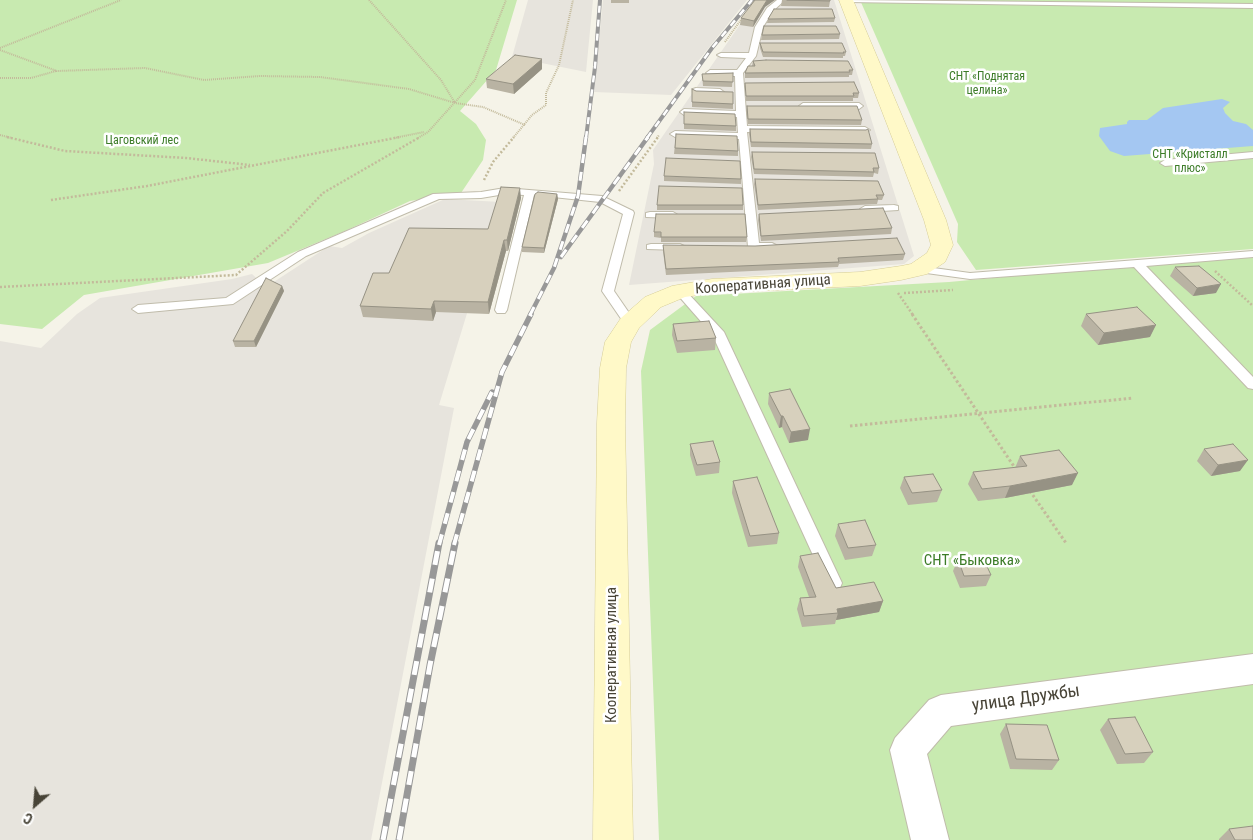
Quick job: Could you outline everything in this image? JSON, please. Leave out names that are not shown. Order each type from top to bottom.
[{"type":"main road","name":"Кооперативная улица","points":[[613,840],[613,368],[618,342],[630,323],[653,302],[680,291],[712,286],[860,279],[919,269],[937,257],[942,245],[940,233],[847,0]]},
{"type":"street","name":"улица Дружбы","points":[[930,840],[908,750],[941,710],[1253,669]]},
{"type":"lane","points":[[847,0],[1253,6]]},
{"type":"lane","points":[[777,7],[764,27],[761,44],[741,83],[742,132],[751,215],[749,247],[783,245]]},
{"type":"lane","points":[[721,55],[752,60]]},
{"type":"lane","points":[[710,73],[741,83]]},
{"type":"lane","points":[[696,91],[741,83]]},
{"type":"lane","points":[[789,106],[859,106]]},
{"type":"lane","points":[[684,112],[743,109]]},
{"type":"lane","points":[[675,134],[865,130]]},
{"type":"lane","points":[[1165,163],[1253,155]]},
{"type":"lane","points":[[138,309],[229,301],[250,290],[289,262],[328,242],[437,196],[481,195],[505,191],[602,199],[629,213],[608,291],[630,323]]},
{"type":"lane","points":[[501,310],[530,192]]},
{"type":"lane","points":[[856,210],[894,208]]},
{"type":"lane","points":[[650,215],[687,215]]},
{"type":"lane","points":[[651,247],[688,247]]},
{"type":"lane","points":[[919,269],[970,276],[1253,254]]},
{"type":"lane","points":[[1137,263],[1253,384]]},
{"type":"lane","points":[[680,291],[718,332],[834,583]]},
{"type":"path","points":[[0,49],[121,0]]},
{"type":"path","points":[[369,0],[441,80],[455,103]]},
{"type":"path","points":[[236,274],[287,231],[323,194],[428,132],[475,80],[506,0]]},
{"type":"path","points":[[481,195],[485,176],[493,162],[532,115],[546,104],[546,93],[559,66],[573,0]]},
{"type":"path","points":[[0,49],[57,71]]},
{"type":"path","points":[[0,78],[31,78],[57,71],[145,68],[204,80],[260,76],[320,77],[409,89],[455,103],[483,107],[525,125]]},
{"type":"path","points":[[51,200],[147,186],[428,132]]},
{"type":"path","points":[[0,135],[65,151],[186,158],[253,165]]},
{"type":"path","points":[[1202,258],[1253,306]]},
{"type":"path","points":[[0,288],[171,280],[245,272]]},
{"type":"path","points":[[898,293],[1022,479]]},
{"type":"path","points":[[850,426],[1133,398]]},
{"type":"path","points":[[1028,487],[1066,543]]},
{"type":"shaded area","points":[[528,0],[593,0],[586,72],[512,57]]},
{"type":"shaded area","points":[[603,0],[747,0],[671,95],[594,92]]},
{"type":"shaded area","points":[[757,0],[834,0],[914,256],[904,264],[629,285],[654,164],[653,150]]},
{"type":"shaded area","points":[[445,199],[501,202],[439,405],[454,408],[371,840],[0,840],[0,341],[41,348],[77,314],[100,298],[232,279],[252,274],[266,287],[329,246],[342,248],[369,233]]},
{"type":"green space","name":"Цаговский лес","points":[[0,0],[517,0],[496,70],[460,111],[476,124],[486,140],[483,160],[461,193],[410,201],[268,263],[84,295],[42,329],[0,324]]},
{"type":"green space","name":"СНТ «Поднятая целина»","points":[[860,0],[1253,0],[1253,249],[976,270],[957,242],[958,224]]},
{"type":"green space","name":"СНТ «Быковка»","points":[[1253,254],[1253,840],[659,840],[641,371],[650,330],[696,296],[949,282]]},
{"type":"water","points":[[1222,99],[1230,102],[1223,108],[1233,121],[1246,124],[1253,130],[1253,146],[1124,156],[1110,151],[1099,136],[1100,128],[1127,124],[1129,120],[1147,120],[1163,108]]},
{"type":"building","points":[[755,0],[767,0],[754,21],[741,18]]},
{"type":"building","points":[[787,0],[830,0],[830,1]]},
{"type":"building","points":[[774,9],[832,9],[835,18],[768,19]]},
{"type":"building","points":[[764,26],[836,26],[840,34],[762,35]]},
{"type":"building","points":[[760,43],[842,43],[846,52],[763,52]]},
{"type":"building","points":[[515,55],[542,59],[513,84],[486,79]]},
{"type":"building","points":[[753,61],[848,61],[853,70],[849,70],[850,72],[745,73],[748,66],[755,66]]},
{"type":"building","points":[[733,73],[733,82],[703,81],[702,74]]},
{"type":"building","points":[[854,82],[859,93],[853,93],[854,96],[746,96],[745,83]]},
{"type":"building","points":[[692,89],[696,91],[733,92],[733,104],[692,102]]},
{"type":"building","points":[[747,106],[857,106],[862,120],[748,119]]},
{"type":"building","points":[[684,112],[735,114],[736,126],[684,124]]},
{"type":"building","points":[[750,129],[868,129],[872,144],[751,142]]},
{"type":"building","points":[[676,134],[737,136],[738,151],[675,148]]},
{"type":"building","points":[[752,152],[875,153],[879,168],[873,168],[874,172],[754,169]]},
{"type":"building","points":[[666,158],[740,161],[741,179],[664,176]]},
{"type":"building","points":[[755,179],[878,181],[884,195],[876,195],[878,199],[758,205]]},
{"type":"building","points":[[659,186],[742,188],[743,205],[657,205]]},
{"type":"building","points":[[501,187],[520,188],[507,240],[504,240],[488,302],[434,301],[431,309],[360,306],[373,273],[389,273],[409,228],[488,229]]},
{"type":"building","points":[[538,192],[557,194],[544,248],[522,247],[535,194]]},
{"type":"building","points":[[883,208],[892,228],[761,236],[759,214]]},
{"type":"building","points":[[656,214],[745,214],[747,237],[661,237],[661,232],[654,232]]},
{"type":"building","points":[[897,238],[905,254],[838,258],[839,262],[666,269],[663,245],[755,246]]},
{"type":"building","points":[[1199,266],[1221,284],[1197,288],[1175,267]]},
{"type":"building","points":[[266,278],[282,286],[254,341],[233,341]]},
{"type":"building","points":[[1137,307],[1156,325],[1104,333],[1086,314]]},
{"type":"building","points":[[709,321],[716,338],[677,341],[673,324]]},
{"type":"building","points":[[790,389],[810,429],[791,432],[769,393]]},
{"type":"building","points":[[713,441],[720,462],[697,465],[690,444]]},
{"type":"building","points":[[1233,444],[1248,460],[1218,465],[1204,449]]},
{"type":"building","points":[[1059,450],[1078,473],[1010,486],[982,489],[973,472],[1027,466],[1020,456]]},
{"type":"building","points":[[933,474],[942,490],[912,493],[904,477]]},
{"type":"building","points":[[757,477],[779,533],[750,536],[733,481]]},
{"type":"building","points":[[865,520],[876,545],[848,548],[838,524]]},
{"type":"building","points":[[818,553],[836,588],[874,582],[883,601],[837,609],[838,613],[804,616],[800,598],[816,597],[800,556]]},
{"type":"building","points":[[983,558],[991,575],[964,576],[958,559]]},
{"type":"building","points":[[1135,717],[1153,752],[1125,754],[1108,719]]},
{"type":"building","points":[[1006,724],[1047,725],[1059,760],[1016,759]]},
{"type":"building","points":[[1253,826],[1253,840],[1235,840],[1229,829]]},
{"type":"railway","points":[[586,138],[595,67],[600,0]]},
{"type":"railway","points":[[647,138],[712,48],[752,0]]},
{"type":"railway","points":[[530,315],[554,268],[578,196],[586,137]]},
{"type":"railway","points":[[561,257],[648,137]]},
{"type":"railway","points":[[454,545],[502,372],[531,314]]},
{"type":"railway","points":[[439,545],[467,442],[492,392]]},
{"type":"railway","points":[[383,840],[439,543]]},
{"type":"railway","points":[[399,840],[430,665],[455,543]]},
{"type":"park label","name":"СНТ «Кристалл плюс»","points":[[1190,162]]}]
